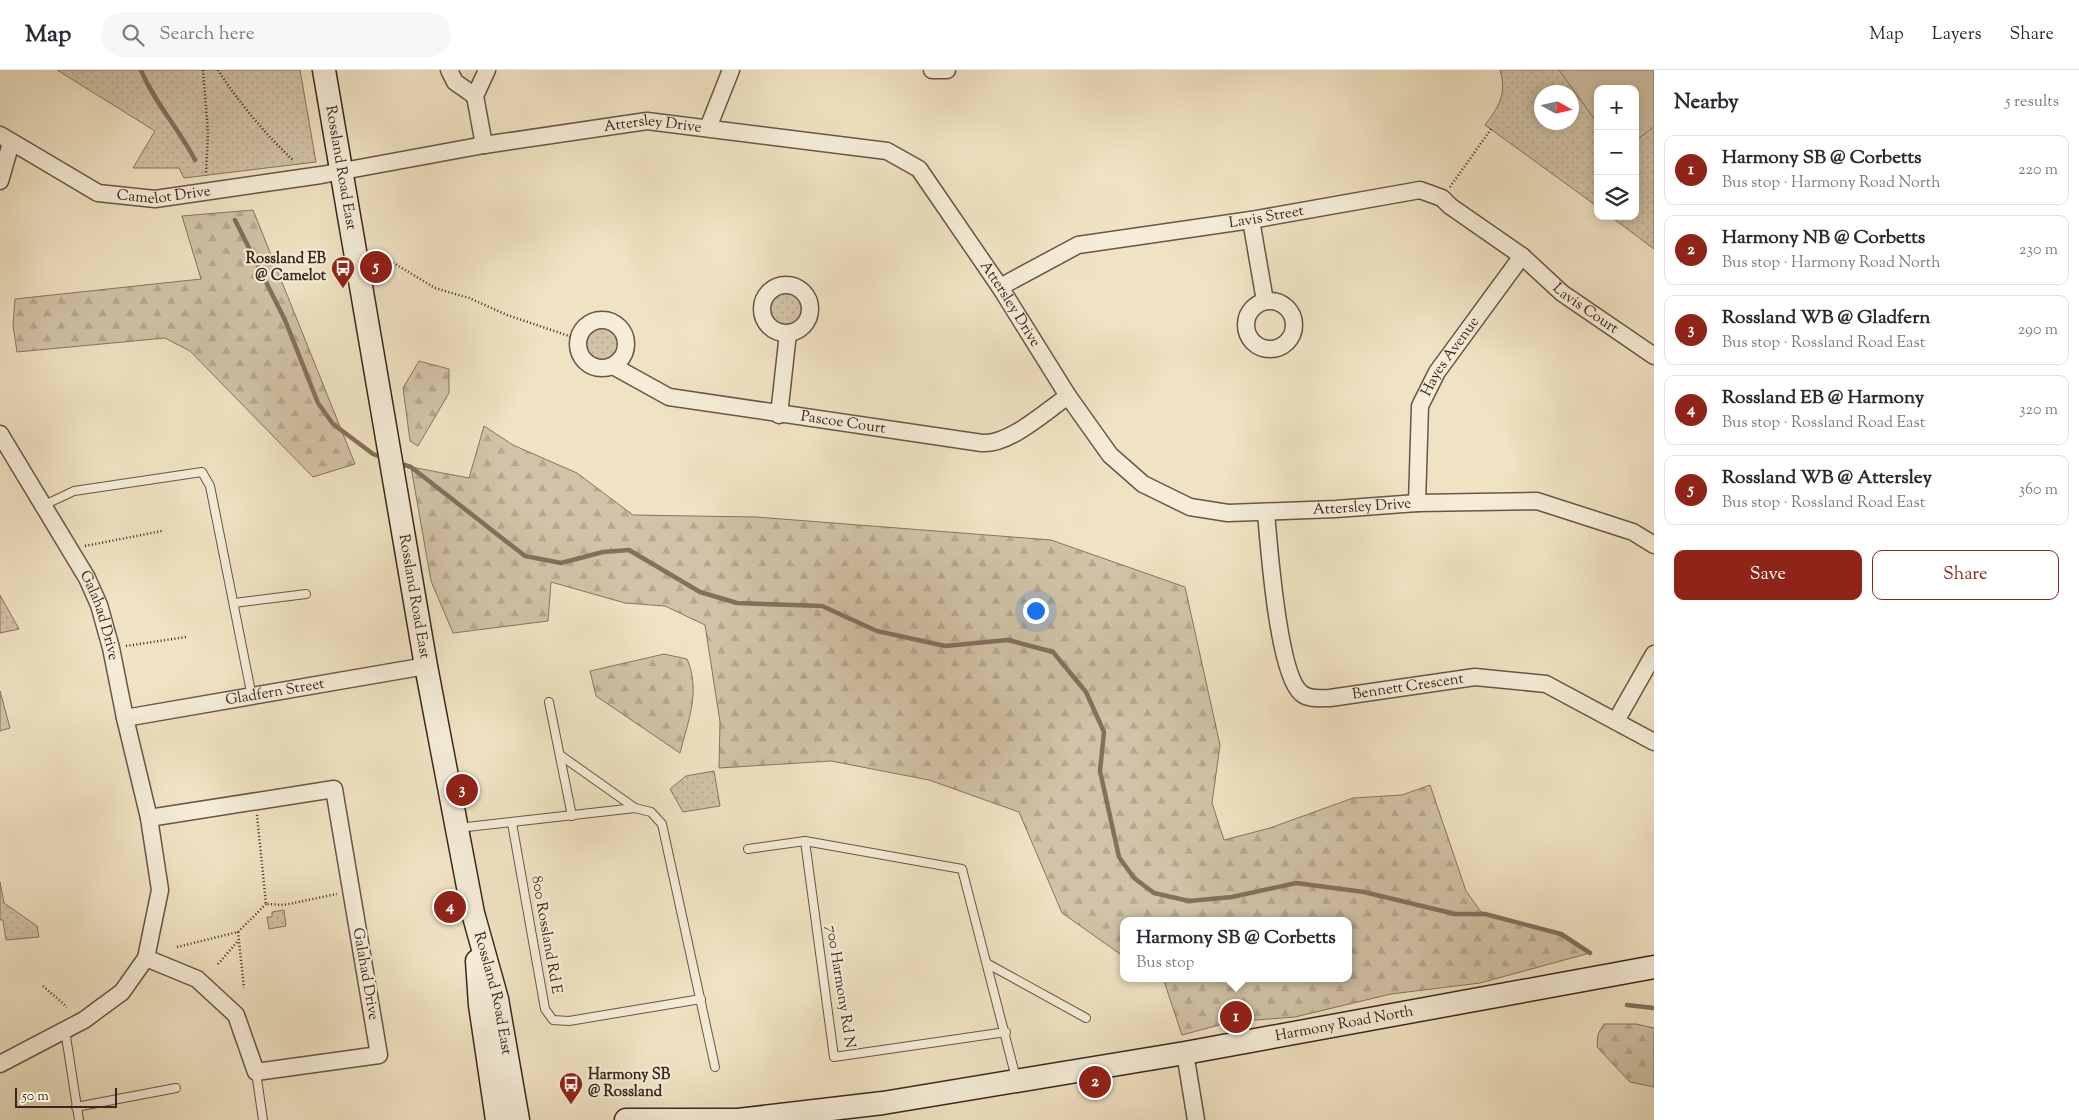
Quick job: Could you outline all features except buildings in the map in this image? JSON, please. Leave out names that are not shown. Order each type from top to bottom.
[{"type":"main road","name":"Rossland Road East","points":[[324,70],[388,434],[426,666],[473,913],[497,999],[518,1120]]},
{"type":"main road","points":[[473,913],[480,1005],[497,1120]]},
{"type":"main road","name":"Harmony Road North","points":[[626,1120],[738,1120],[883,1103],[1185,1052],[1654,968]]},
{"type":"street","points":[[449,70],[456,82],[475,96]]},
{"type":"street","points":[[484,145],[475,96],[487,70]]},
{"type":"street","points":[[708,128],[731,70]]},
{"type":"street","points":[[932,70],[947,70]]},
{"type":"street","name":"Attersley Drive","points":[[341,172],[484,145],[647,121],[778,139],[887,151],[919,169],[1000,287],[1068,396],[1110,455],[1142,484],[1190,506],[1228,513],[1417,503],[1537,501],[1633,532],[1654,545]]},
{"type":"street","name":"Camelot Drive","points":[[5,139],[98,193],[155,199],[341,172]]},
{"type":"street","points":[[0,181],[5,139]]},
{"type":"street","name":"Lavis Street","points":[[1000,287],[1078,246],[1250,220],[1420,190],[1442,198],[1450,206],[1522,256]]},
{"type":"street","points":[[1250,220],[1265,301]]},
{"type":"street","name":"Lavis Court","points":[[1522,256],[1562,293],[1654,356]]},
{"type":"street","name":"Hayes Avenue","points":[[1417,503],[1420,406],[1437,372],[1522,256]]},
{"type":"street","points":[[578,339],[586,325],[593,321],[601,320],[616,324],[625,338],[626,346],[624,354],[613,366]]},
{"type":"street","points":[[779,415],[788,333]]},
{"type":"street","name":"Pascoe Court","points":[[578,339],[577,347],[584,361],[598,368],[613,366],[669,397],[779,415],[990,444],[1004,440],[1068,396]]},
{"type":"street","name":"Galahad Drive","points":[[0,434],[87,578],[99,605],[111,648],[124,718],[149,818],[160,890],[146,958],[122,992],[84,1020],[0,1064]]},
{"type":"street","name":"Bennett Crescent","points":[[1266,512],[1272,592],[1293,684],[1301,694],[1313,698],[1330,698],[1475,677],[1546,684],[1654,742]]},
{"type":"street","points":[[1616,721],[1654,654]]},
{"type":"street","name":"Gladfern Street","points":[[124,718],[426,666]]},
{"type":"street","name":"Galahad Drive","points":[[149,818],[334,789],[379,1055],[256,1072]]},
{"type":"street","points":[[146,958],[196,979],[236,1015],[256,1072]]},
{"type":"street","points":[[1185,1052],[1196,1120]]},
{"type":"lane","points":[[42,506],[74,491],[202,472],[210,486],[252,697]]},
{"type":"lane","points":[[234,603],[306,594]]},
{"type":"lane","points":[[549,702],[572,816]]},
{"type":"lane","points":[[560,755],[635,808],[651,812],[662,824],[716,1067]]},
{"type":"lane","points":[[456,828],[635,808]]},
{"type":"lane","name":"800 Rossland Rd E","points":[[512,823],[545,1009],[553,1020],[569,1021],[701,999]]},
{"type":"lane","points":[[748,849],[804,841],[962,869],[1006,1032],[1017,1081]]},
{"type":"lane","name":"700 Harmony Rd N","points":[[804,841],[834,1057],[1006,1032]]},
{"type":"lane","points":[[988,964],[1086,1018]]},
{"type":"lane","points":[[65,1030],[79,1120]]},
{"type":"lane","points":[[256,1072],[263,1120]]},
{"type":"lane","points":[[76,1106],[176,1088]]},
{"type":"path","points":[[203,70],[208,133],[206,173]]},
{"type":"path","points":[[218,70],[230,89],[271,140],[294,161]]},
{"type":"path","points":[[1442,198],[1491,129]]},
{"type":"path","points":[[387,259],[435,288],[469,298],[507,315],[578,339]]},
{"type":"path","points":[[70,549],[162,531]]},
{"type":"path","points":[[111,648],[186,637]]},
{"type":"path","points":[[256,801],[266,904]]},
{"type":"path","points":[[177,947],[238,932],[266,904],[284,905],[351,891]]},
{"type":"path","points":[[238,932],[244,988]]},
{"type":"path","points":[[218,964],[238,941]]},
{"type":"path","points":[[43,986],[67,1008]]},
{"type":"green space","points":[[57,70],[300,70],[316,162],[184,178],[179,168],[133,168],[155,131]]},
{"type":"green space","points":[[1500,70],[1654,70],[1654,249],[1615,220],[1639,220],[1639,85],[1594,85],[1594,204],[1485,125],[1498,106],[1503,86]]},
{"type":"green space","points":[[1559,70],[1654,70],[1654,127],[1639,138],[1639,85],[1594,85],[1594,118],[1579,98],[1579,85],[1570,85]]},
{"type":"green space","points":[[253,210],[355,464],[313,477],[190,351],[165,338],[17,352],[13,326],[15,299],[201,279],[182,216]]},
{"type":"green space","points":[[786,292],[793,293],[798,297],[802,302],[802,316],[798,321],[793,325],[786,326],[779,325],[774,321],[770,316],[769,309],[770,302],[774,297],[779,293]]},
{"type":"green space","points":[[601,327],[608,328],[613,332],[617,337],[617,351],[613,356],[608,360],[601,361],[594,360],[589,356],[585,351],[584,344],[585,337],[589,332],[594,328]]},
{"type":"green space","points":[[419,361],[449,369],[449,393],[418,446],[410,441],[403,388]]},
{"type":"green space","points":[[484,426],[513,445],[577,473],[633,515],[756,517],[1051,540],[1185,587],[1220,745],[1212,803],[1224,840],[1270,828],[1353,798],[1402,795],[1430,785],[1466,891],[1481,912],[1561,934],[1590,953],[1480,983],[1391,994],[1295,1017],[1230,1022],[1182,1035],[1164,982],[1352,982],[1352,917],[1120,917],[1120,954],[1062,913],[1019,812],[929,780],[831,761],[719,768],[720,722],[705,625],[665,606],[625,603],[551,582],[548,621],[453,633],[431,581],[411,467],[469,478]]},
{"type":"green space","points":[[0,595],[19,629],[0,633]]},
{"type":"green space","points":[[664,654],[687,659],[693,683],[692,706],[680,753],[596,696],[590,671]]},
{"type":"green space","points":[[0,691],[10,728],[0,731]]},
{"type":"green space","points":[[714,771],[720,806],[683,812],[670,789],[686,776]]},
{"type":"green space","points":[[0,882],[4,903],[37,926],[39,937],[6,940],[3,920],[0,920]]},
{"type":"green space","points":[[284,910],[286,926],[269,929],[267,917],[272,917],[272,912]]},
{"type":"green space","points":[[1604,1024],[1636,1024],[1654,1028],[1654,1087],[1630,1082],[1597,1047],[1598,1034]]},
{"type":"waterway","points":[[141,70],[146,82],[195,160]]},
{"type":"waterway","points":[[235,220],[285,320],[318,403],[333,424],[373,454],[384,458]]},
{"type":"waterway","points":[[398,463],[411,467],[525,556],[561,563],[603,552],[629,550],[700,592],[737,603],[822,606],[877,631],[945,646],[1008,640],[1053,652],[1086,692],[1104,732],[1100,771],[1119,857],[1134,878],[1154,893],[1189,901],[1232,897],[1296,883],[1364,892],[1455,914],[1485,914],[1561,934],[1590,953]]},
{"type":"waterway","points":[[1627,1005],[1654,1008]]},
{"type":"place","name":"Rossland WB @ Attersley","points":[[376,267]]},
{"type":"place","name":"Rossland EB @ Camelot","points":[[343,289]]},
{"type":"place","name":"Rossland WB @ Gladfern","points":[[462,790]]},
{"type":"place","name":"Rossland EB @ Harmony","points":[[450,907]]},
{"type":"place","name":"Harmony SB @ Corbetts","points":[[1236,1017]]},
{"type":"place","name":"Harmony NB @ Corbetts","points":[[1095,1082]]},
{"type":"place","name":"Harmony SB @ Rossland","points":[[571,1105]]}]
